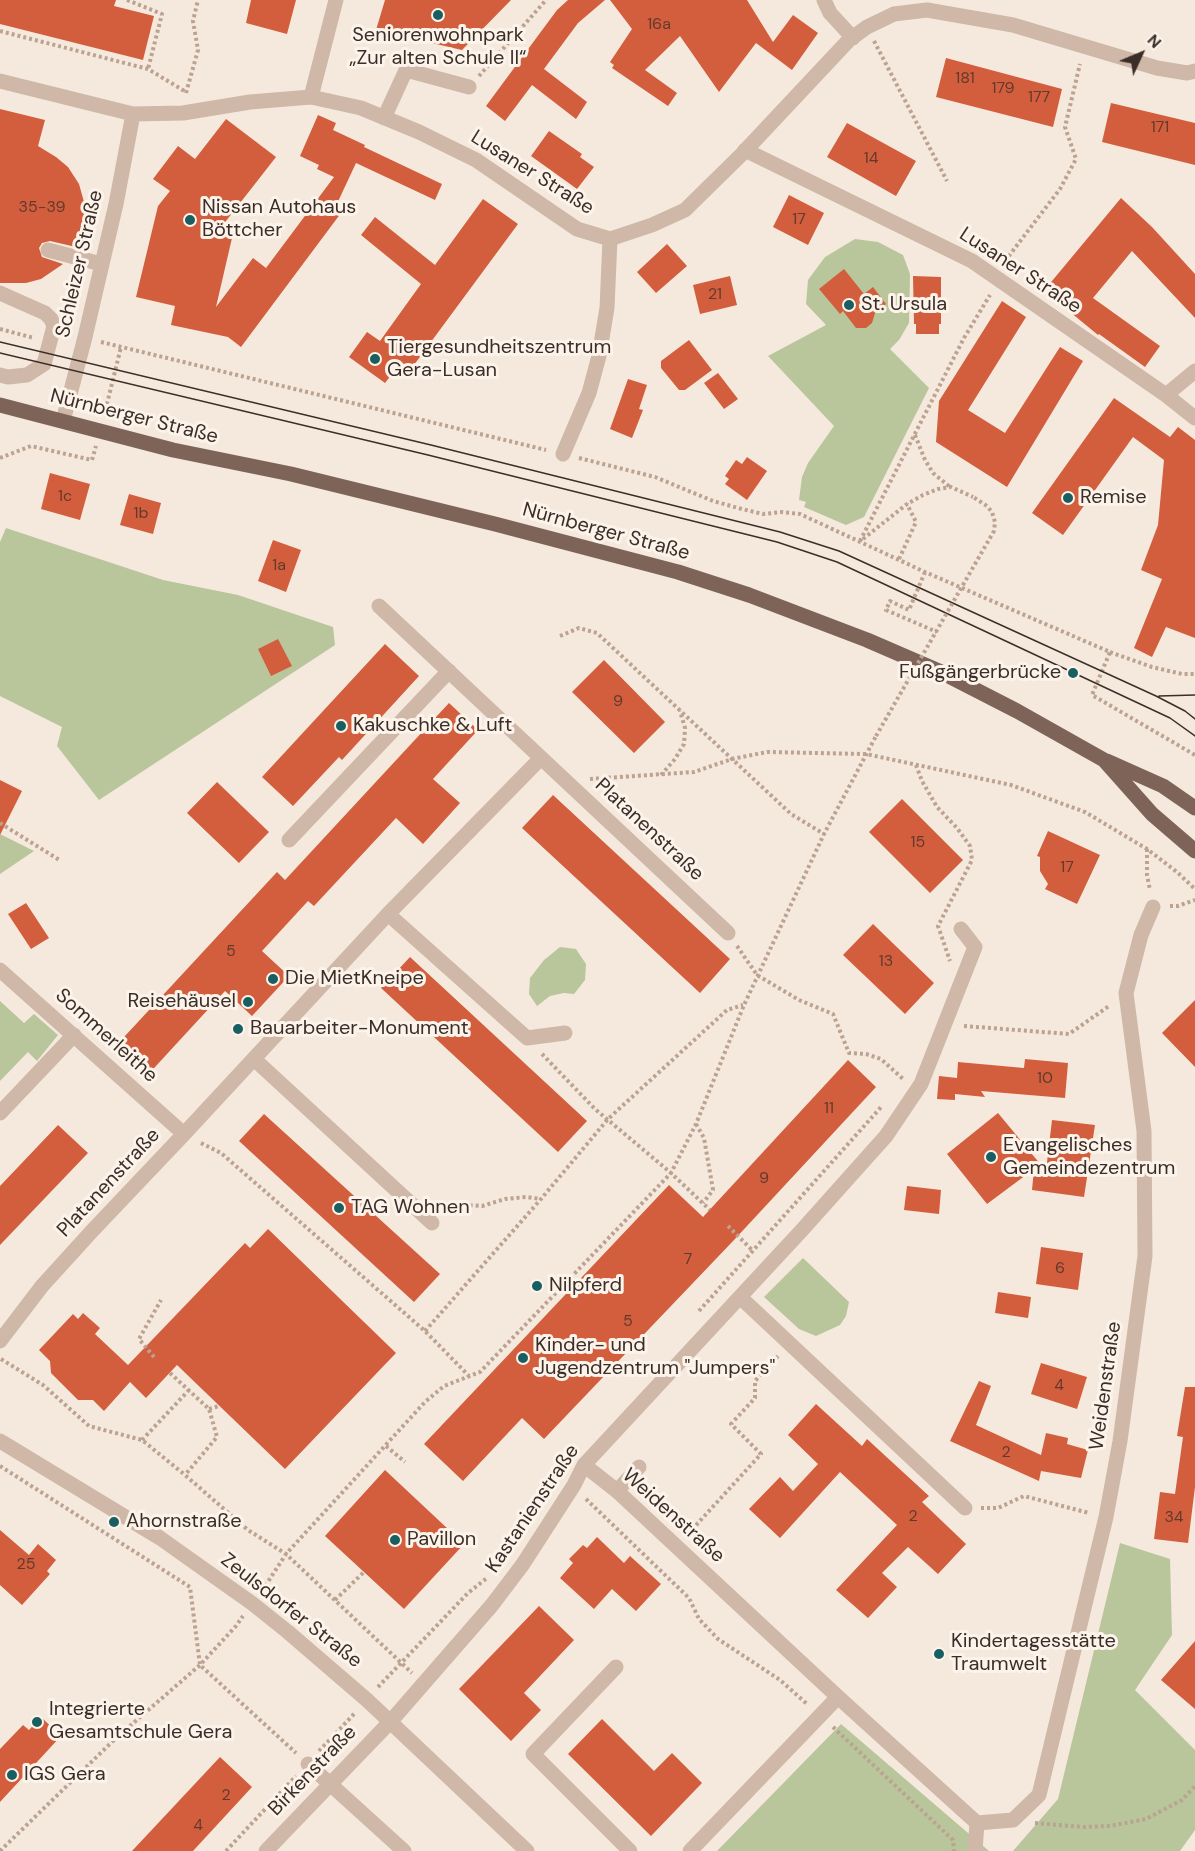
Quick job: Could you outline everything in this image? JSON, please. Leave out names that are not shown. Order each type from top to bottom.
[{"type":"main road","name":"Nürnberger Straße","points":[[0,405],[173,450],[291,474],[484,521],[678,572],[739,591],[867,639],[941,672],[1104,759],[1152,814],[1195,851]]},
{"type":"main road","points":[[1104,759],[1163,786],[1195,808]]},
{"type":"street","points":[[0,81],[133,114],[183,113],[250,102],[311,97],[336,0]]},
{"type":"street","points":[[824,0],[830,13],[853,38]]},
{"type":"street","points":[[563,454],[589,393],[599,356],[607,308],[610,239],[652,225],[685,210],[853,38],[867,27],[894,14],[954,7],[1158,68],[1187,73],[1195,71]]},
{"type":"street","points":[[384,118],[406,70],[469,87]]},
{"type":"street","name":"Lusaner Straße","points":[[311,97],[361,108],[419,132],[476,160],[577,229],[610,239]]},
{"type":"street","name":"Schleizer Straße","points":[[63,421],[116,204],[133,114]]},
{"type":"street","name":"Lusaner Straße","points":[[745,150],[956,253],[999,279],[1166,395],[1195,418]]},
{"type":"street","points":[[48,250],[101,264]]},
{"type":"street","points":[[0,293],[45,313],[54,326],[44,364],[27,375],[8,377],[0,375]]},
{"type":"street","points":[[1166,395],[1195,371]]},
{"type":"street","name":"Platanenstraße","points":[[379,606],[728,933]]},
{"type":"street","points":[[289,840],[449,671]]},
{"type":"street","name":"Platanenstraße","points":[[0,1341],[42,1286],[388,914],[541,758]]},
{"type":"street","name":"Weidenstraße","points":[[1013,1820],[1039,1795],[1106,1517],[1120,1441],[1145,1256],[1144,1131],[1126,993],[1141,935],[1153,907]]},
{"type":"street","points":[[388,914],[527,1038],[565,1033]]},
{"type":"street","name":"Kastanienstraße","points":[[391,1721],[492,1605],[523,1564],[574,1485],[584,1465],[886,1136],[921,1084],[975,947],[961,929]]},
{"type":"street","name":"Sommerleithe","points":[[0,969],[184,1134]]},
{"type":"street","points":[[0,1113],[74,1035]]},
{"type":"street","points":[[254,1059],[432,1223]]},
{"type":"street","points":[[740,1297],[965,1508]]},
{"type":"street","name":"Zeulsdorfer Straße","points":[[0,1442],[160,1538],[253,1604],[391,1721],[527,1851]]},
{"type":"street","name":"Weidenstraße","points":[[584,1465],[616,1491],[838,1697],[977,1822]]},
{"type":"street","points":[[616,1491],[639,1467]]},
{"type":"street","points":[[616,1667],[533,1754],[630,1851]]},
{"type":"street","points":[[690,1851],[838,1697]]},
{"type":"street","name":"Birkenstraße","points":[[266,1851],[391,1721]]},
{"type":"street","points":[[308,1764],[404,1851]]},
{"type":"street","points":[[975,1851],[977,1822],[1013,1820]]},
{"type":"path","points":[[127,0],[162,14],[148,69]]},
{"type":"path","points":[[183,113],[186,92],[198,50],[193,21],[198,0]]},
{"type":"path","points":[[469,87],[546,0]]},
{"type":"path","points":[[867,27],[947,181]]},
{"type":"path","points":[[0,31],[148,69],[183,92]]},
{"type":"path","points":[[860,541],[964,338],[999,279],[1004,263],[1060,189],[1076,159],[1065,127],[1084,46]]},
{"type":"path","points":[[121,347],[655,477],[713,501],[742,509],[763,514],[782,512],[800,514],[925,572],[1110,652],[1152,667],[1182,674],[1195,674]]},
{"type":"path","points":[[0,1851],[115,1739],[200,1665],[236,1626],[276,1572],[286,1554],[425,1402],[444,1386],[480,1372],[671,1173],[696,1124],[757,975],[824,834],[876,736],[994,531],[995,522],[992,512],[987,506],[951,487],[933,473],[915,435]]},
{"type":"path","points":[[860,541],[922,495],[951,487]]},
{"type":"path","points":[[899,559],[916,522],[907,504]]},
{"type":"path","points":[[925,572],[909,610],[890,601],[886,610],[937,632]]},
{"type":"path","points":[[560,636],[579,628],[597,633],[791,814],[824,834]]},
{"type":"path","points":[[1110,652],[1092,695],[1195,754]]},
{"type":"path","points":[[661,775],[684,744],[685,728],[680,710]]},
{"type":"path","points":[[566,780],[694,772],[732,759],[767,752],[866,754],[1011,785],[1085,812],[1147,849],[1195,889]]},
{"type":"path","points":[[915,765],[937,807],[970,846],[972,860],[938,926],[952,966]]},
{"type":"path","points":[[0,823],[62,861]]},
{"type":"path","points":[[1147,849],[1147,875],[1153,907],[1178,906],[1195,900]]},
{"type":"path","points":[[728,933],[757,975],[799,1000],[833,1014],[849,1053],[867,1054],[881,1059],[904,1080],[908,1071]]},
{"type":"path","points":[[424,1331],[541,1199],[608,1119],[727,1010],[744,1005]]},
{"type":"path","points":[[945,1024],[1069,1034],[1109,1005]]},
{"type":"path","points":[[527,1038],[596,1108],[710,1210]]},
{"type":"path","points":[[697,1313],[888,1098]]},
{"type":"path","points":[[696,1124],[704,1138],[713,1190],[703,1203]]},
{"type":"path","points":[[184,1134],[220,1153],[424,1331],[470,1376]]},
{"type":"path","points":[[432,1223],[451,1204],[482,1206],[505,1199],[526,1197],[541,1199]]},
{"type":"path","points":[[728,1226],[769,1266]]},
{"type":"path","points":[[154,1357],[139,1340],[161,1300]]},
{"type":"path","points":[[677,1547],[761,1454],[731,1424],[755,1398],[755,1381],[790,1344]]},
{"type":"path","points":[[0,1358],[43,1385],[89,1426],[142,1440],[185,1474],[248,1530],[286,1554],[400,1664],[424,1683]]},
{"type":"path","points":[[170,1373],[209,1409],[217,1437],[185,1474]]},
{"type":"path","points":[[142,1440],[189,1390]]},
{"type":"path","points":[[209,1409],[219,1406]]},
{"type":"path","points":[[386,1446],[405,1462]]},
{"type":"path","points":[[0,1466],[190,1587],[200,1665],[308,1764]]},
{"type":"path","points":[[574,1485],[596,1510],[689,1598],[699,1619],[718,1639],[780,1680],[821,1716],[953,1840],[954,1851]]},
{"type":"path","points":[[965,1508],[998,1508],[1024,1496],[1106,1517]]},
{"type":"path","points":[[335,1600],[364,1572]]},
{"type":"path","points":[[226,1851],[468,1593],[494,1573]]},
{"type":"path","points":[[1013,1820],[1084,1827],[1110,1826],[1137,1821],[1146,1819],[1182,1800],[1195,1786]]},
{"type":"green space","points":[[855,239],[878,242],[903,255],[910,274],[909,323],[899,340],[890,349],[929,388],[864,517],[846,525],[804,507],[806,502],[799,500],[802,477],[808,463],[834,426],[768,356],[826,325],[806,304],[808,280],[825,257]]},
{"type":"green space","points":[[6,528],[163,580],[238,595],[333,627],[335,645],[99,800],[57,746],[62,727],[0,696],[0,542]]},
{"type":"green space","points":[[0,834],[34,851],[0,874]]},
{"type":"green space","points":[[560,947],[576,949],[586,964],[585,980],[574,994],[564,993],[550,996],[537,1006],[529,994],[530,978],[544,960]]},
{"type":"green space","points":[[0,1001],[24,1023],[34,1014],[58,1035],[37,1061],[28,1052],[0,1081]]},
{"type":"green space","points":[[803,1258],[849,1302],[846,1316],[840,1325],[816,1336],[799,1329],[764,1297]]},
{"type":"green space","points":[[1120,1543],[1170,1559],[1172,1635],[1135,1690],[1195,1750],[1195,1830],[1180,1851],[1013,1851],[1058,1799]]},
{"type":"green space","points":[[841,1724],[989,1851],[717,1851]]},
{"type":"building","points":[[0,0],[116,0],[114,6],[154,16],[143,60],[0,24]]},
{"type":"building","points":[[251,0],[296,0],[287,34],[246,23]]},
{"type":"building","name":"Seniorenwohnpark „Zur alten Schule II“","points":[[385,0],[511,0],[462,50],[376,30]]},
{"type":"building","points":[[568,0],[605,0],[578,23],[544,69],[587,102],[576,119],[532,85],[505,121],[486,106],[557,10]]},
{"type":"building","points":[[610,0],[747,0],[773,42],[793,15],[818,33],[792,70],[756,43],[719,92],[680,36],[645,70],[677,93],[668,106],[612,68],[614,65],[610,62],[632,29]]},
{"type":"building","points":[[946,58],[1062,89],[1053,127],[936,97]]},
{"type":"building","points":[[1111,103],[1195,123],[1195,165],[1102,142]]},
{"type":"building","points":[[0,109],[45,120],[38,146],[68,167],[79,184],[84,202],[84,225],[76,247],[50,241],[42,243],[39,248],[42,257],[63,264],[41,279],[26,283],[0,283]]},
{"type":"building","points":[[318,115],[336,123],[333,130],[442,184],[435,200],[356,163],[335,208],[341,213],[241,347],[228,337],[171,325],[175,306],[136,297],[158,206],[170,191],[153,179],[178,146],[195,159],[226,119],[276,157],[215,235],[232,238],[216,307],[253,258],[266,268],[334,177],[317,169],[319,165],[300,156]]},
{"type":"building","points":[[847,123],[916,161],[896,196],[827,157]]},
{"type":"building","points":[[549,131],[582,154],[580,157],[594,167],[577,189],[531,156]]},
{"type":"building","points":[[789,195],[824,213],[808,245],[773,227]]},
{"type":"building","points":[[1121,198],[1152,227],[1195,274],[1195,318],[1132,251],[1093,298],[1160,346],[1145,367],[1098,335],[1047,293],[1047,287]]},
{"type":"building","points":[[483,199],[518,224],[411,369],[401,362],[385,383],[349,357],[367,332],[380,341],[421,284],[361,235],[375,217],[435,265]]},
{"type":"building","points":[[667,244],[687,266],[656,293],[637,272]]},
{"type":"building","name":"St. Ursula","points":[[844,269],[864,294],[873,287],[886,304],[875,313],[872,323],[866,328],[856,328],[843,311],[840,314],[819,289]]},
{"type":"building","points":[[730,276],[737,305],[700,314],[693,285]]},
{"type":"building","points":[[913,276],[941,277],[939,334],[916,334]]},
{"type":"building","points":[[1002,301],[1026,317],[968,410],[1005,433],[1060,347],[1083,361],[1007,487],[936,442],[939,401]]},
{"type":"building","points":[[689,340],[712,370],[685,390],[679,390],[661,368],[661,361]]},
{"type":"building","points":[[718,373],[738,399],[724,409],[704,383]]},
{"type":"building","points":[[628,379],[647,385],[639,409],[643,410],[632,438],[610,429]]},
{"type":"building","points":[[1114,398],[1170,437],[1178,427],[1195,440],[1195,638],[1166,627],[1152,657],[1134,648],[1162,579],[1141,570],[1158,525],[1164,460],[1133,437],[1063,535],[1032,513]]},
{"type":"building","points":[[747,457],[767,471],[747,500],[725,484],[729,479],[725,476],[736,460],[742,464]]},
{"type":"building","points":[[50,473],[90,484],[80,520],[41,509]]},
{"type":"building","points":[[129,494],[161,503],[153,534],[120,525]]},
{"type":"building","points":[[273,540],[301,550],[286,592],[258,581]]},
{"type":"building","points":[[278,639],[292,666],[271,676],[258,649]]},
{"type":"building","name":"Kakuschke & Luft","points":[[385,644],[419,676],[342,760],[339,757],[293,806],[262,777]]},
{"type":"building","points":[[604,660],[665,722],[634,753],[572,692]]},
{"type":"building","points":[[449,703],[478,730],[433,779],[460,803],[423,844],[396,818],[314,906],[308,901],[262,951],[289,976],[252,1016],[225,991],[144,1079],[112,1050],[277,872],[285,880]]},
{"type":"building","points":[[0,780],[22,791],[0,835]]},
{"type":"building","points":[[217,782],[269,832],[239,863],[187,813]]},
{"type":"building","points":[[553,795],[730,959],[700,993],[522,828]]},
{"type":"building","points":[[902,799],[963,860],[930,893],[869,832]]},
{"type":"building","points":[[1048,831],[1100,855],[1077,904],[1045,889],[1048,884],[1040,871],[1040,857],[1037,856]]},
{"type":"building","points":[[26,903],[49,938],[31,949],[8,914]]},
{"type":"building","points":[[873,924],[934,983],[905,1014],[843,955]]},
{"type":"building","points":[[410,957],[587,1121],[558,1152],[381,988]]},
{"type":"building","points":[[1195,1000],[1195,1067],[1162,1033]]},
{"type":"building","points":[[1025,1059],[1068,1063],[1065,1098],[981,1091],[985,1097],[955,1094],[955,1100],[937,1099],[939,1076],[957,1078],[958,1062],[1024,1068]]},
{"type":"building","points":[[848,1060],[876,1087],[544,1439],[522,1418],[463,1481],[424,1444],[669,1185],[703,1217]]},
{"type":"building","points":[[998,1113],[1046,1171],[1052,1120],[1095,1125],[1084,1197],[1032,1190],[1034,1169],[987,1204],[947,1154]]},
{"type":"building","name":"TAG Wohnen","points":[[264,1114],[440,1274],[414,1302],[239,1141]]},
{"type":"building","points":[[58,1125],[88,1153],[0,1245],[0,1186]]},
{"type":"building","points":[[907,1186],[941,1190],[939,1214],[904,1210]]},
{"type":"building","points":[[268,1229],[396,1353],[285,1469],[177,1365],[146,1398],[130,1382],[104,1411],[93,1400],[78,1400],[51,1373],[50,1361],[39,1350],[73,1314],[78,1319],[83,1313],[100,1328],[95,1334],[128,1365],[245,1243],[250,1248]]},
{"type":"building","points":[[1041,1247],[1083,1253],[1078,1290],[1036,1284]]},
{"type":"building","points":[[998,1292],[1031,1297],[1028,1318],[995,1313]]},
{"type":"building","points":[[1041,1363],[1087,1377],[1077,1409],[1031,1394]]},
{"type":"building","points":[[979,1381],[991,1386],[976,1425],[1041,1455],[1046,1433],[1068,1438],[1067,1444],[1088,1450],[1081,1478],[1041,1471],[1039,1481],[950,1441]]},
{"type":"building","points":[[1185,1387],[1195,1387],[1195,1487],[1188,1543],[1154,1539],[1160,1492],[1175,1494],[1183,1437],[1177,1436]]},
{"type":"building","points":[[816,1404],[862,1446],[867,1439],[929,1496],[922,1502],[966,1544],[938,1574],[908,1547],[882,1573],[897,1587],[868,1618],[836,1590],[897,1525],[840,1472],[780,1538],[749,1509],[780,1477],[793,1491],[818,1464],[788,1435]]},
{"type":"building","name":"Pavillon","points":[[385,1470],[464,1544],[404,1609],[325,1536]]},
{"type":"building","points":[[0,1530],[29,1555],[38,1544],[56,1560],[47,1571],[50,1574],[22,1605],[0,1585]]},
{"type":"building","points":[[597,1537],[624,1563],[630,1556],[661,1584],[636,1611],[612,1589],[594,1609],[560,1578],[573,1563],[569,1559],[583,1545],[587,1548]]},
{"type":"building","points":[[539,1606],[574,1640],[524,1693],[541,1710],[511,1741],[459,1689]]},
{"type":"building","points":[[1195,1641],[1195,1709],[1161,1680]]},
{"type":"building","name":"IGS Gera","points":[[41,1717],[61,1736],[0,1802],[0,1749],[23,1725],[29,1730]]},
{"type":"building","points":[[602,1719],[654,1771],[672,1753],[702,1783],[651,1836],[568,1754]]},
{"type":"building","points":[[220,1757],[252,1787],[193,1851],[132,1851]]},
{"type":"tram line","points":[[0,342],[431,445],[780,532],[839,551],[1156,696],[1185,711],[1195,719]]},
{"type":"tram line","points":[[0,353],[428,455],[777,542],[837,562],[1170,718],[1195,736]]},
{"type":"tram line","points":[[1159,696],[1195,695]]},
{"type":"place","name":"Seniorenwohnpark „Zur alten Schule II“","points":[[438,15]]},
{"type":"place","name":"Nissan Autohaus Böttcher","points":[[190,220]]},
{"type":"place","name":"St. Ursula","points":[[849,305]]},
{"type":"place","name":"Tiergesundheitszentrum Gera-Lusan","points":[[375,359]]},
{"type":"place","name":"Remise","points":[[1068,498]]},
{"type":"place","name":"Fußgängerbrücke","points":[[1073,673]]},
{"type":"place","name":"Kakuschke & Luft","points":[[341,726]]},
{"type":"place","name":"Die MietKneipe","points":[[273,979]]},
{"type":"place","name":"Reisehäusel","points":[[248,1002]]},
{"type":"place","name":"Bauarbeiter-Monument","points":[[238,1029]]},
{"type":"place","name":"Evangelisches Gemeindezentrum","points":[[991,1157]]},
{"type":"place","name":"TAG Wohnen","points":[[339,1208]]},
{"type":"place","name":"Nilpferd","points":[[537,1286]]},
{"type":"place","name":"Kinder- und Jugendzentrum \"Jumpers\"","points":[[523,1358]]},
{"type":"place","name":"Ahornstraße","points":[[114,1522]]},
{"type":"place","name":"Pavillon","points":[[395,1540]]},
{"type":"place","name":"Kindertagesstätte Traumwelt","points":[[939,1654]]},
{"type":"place","name":"Integrierte Gesamtschule Gera","points":[[37,1722]]},
{"type":"place","name":"IGS Gera","points":[[12,1775]]}]
